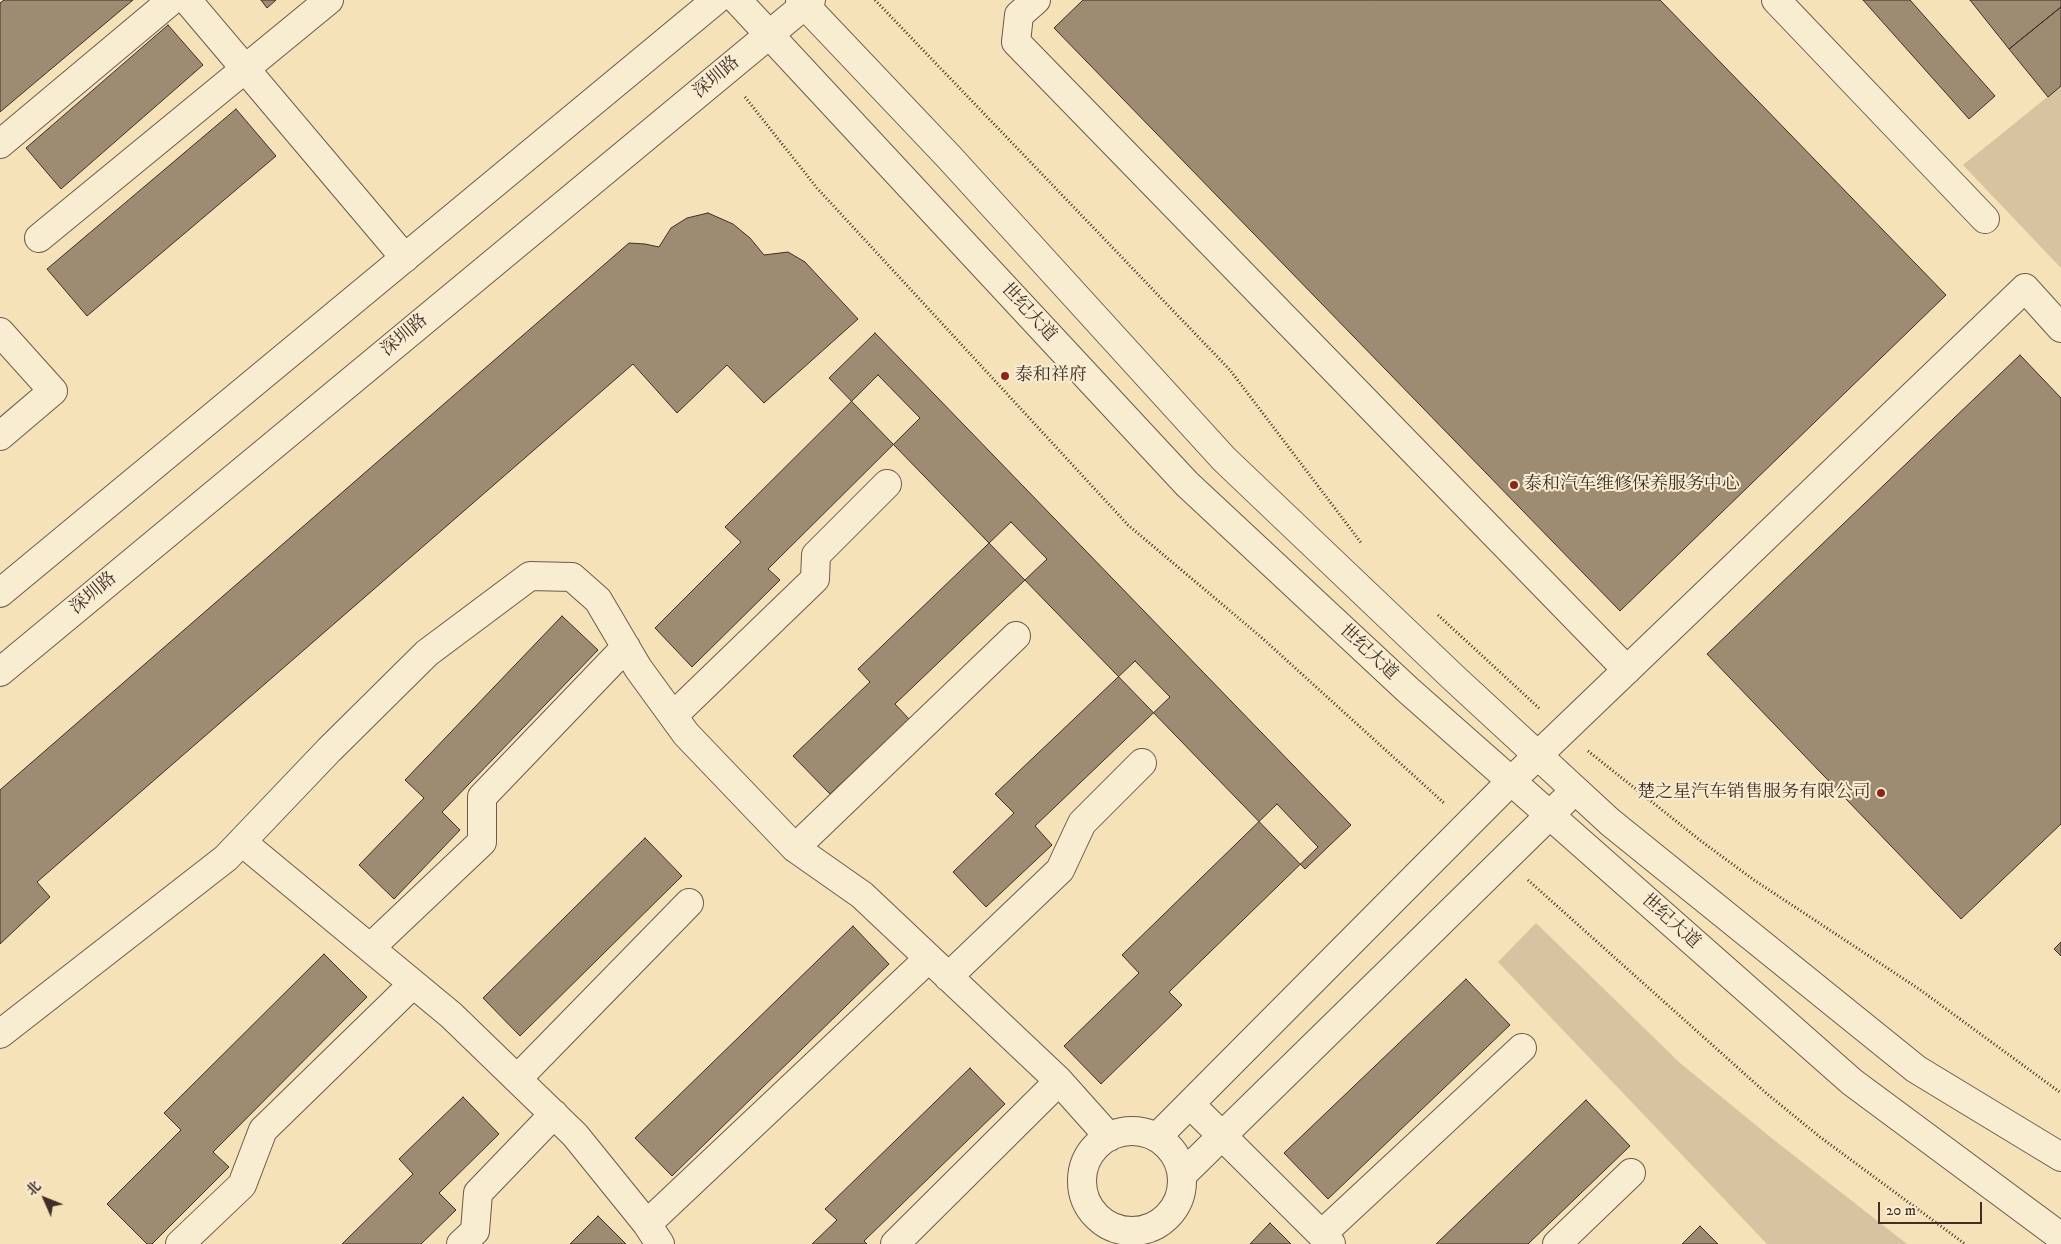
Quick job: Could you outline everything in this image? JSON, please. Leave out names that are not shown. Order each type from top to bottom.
[{"type":"street","points":[[0,144],[172,0]]},
{"type":"street","points":[[187,0],[405,258]]},
{"type":"street","points":[[39,238],[329,0]]},
{"type":"street","points":[[0,593],[716,0]]},
{"type":"street","name":"世纪大道","points":[[738,0],[1187,484],[1408,690],[1852,1082],[2061,1238]]},
{"type":"street","points":[[1036,0],[1019,15],[1016,42],[1627,670]]},
{"type":"street","points":[[1776,0],[1985,219]]},
{"type":"street","points":[[805,2],[1224,459],[1538,756],[1610,822],[1916,1069],[2061,1157]]},
{"type":"street","name":"深圳路","points":[[0,672],[725,71],[805,2]]},
{"type":"street","points":[[1157,1137],[1511,781],[2025,288],[2061,328]]},
{"type":"street","points":[[0,332],[54,391],[0,436]]},
{"type":"street","points":[[673,716],[815,579],[816,555],[887,484]]},
{"type":"street","points":[[0,1034],[226,858],[329,750],[427,652],[530,576],[572,577],[598,600],[638,668],[686,734],[795,848],[862,895],[1058,1081],[1109,1137]]},
{"type":"street","points":[[795,848],[1016,636]]},
{"type":"street","points":[[370,948],[482,842],[482,797],[626,647]]},
{"type":"street","points":[[948,976],[1060,870],[1082,823],[1142,762]]},
{"type":"street","points":[[1182,1175],[1576,790]]},
{"type":"street","points":[[242,842],[451,1015],[575,1135],[654,1234],[929,958]]},
{"type":"street","points":[[517,1079],[689,903]]},
{"type":"street","points":[[180,1244],[242,1185],[263,1130],[413,984]]},
{"type":"street","points":[[1190,1104],[1327,1239],[1522,1048]]},
{"type":"street","points":[[895,1244],[1058,1081]]},
{"type":"street","points":[[461,1244],[475,1231],[478,1193],[554,1114]]},
{"type":"street","points":[[1124,1131],[1141,1131],[1157,1137],[1169,1147],[1178,1160],[1182,1175],[1182,1192],[1175,1207],[1164,1220],[1149,1228],[1114,1236],[1090,1209],[1083,1194],[1082,1177],[1086,1161],[1095,1147],[1109,1137],[1124,1131]]},
{"type":"street","points":[[1557,1244],[1631,1174]]},
{"type":"path","points":[[875,0],[1230,370],[1367,549]]},
{"type":"path","points":[[725,71],[817,188],[1128,524],[1262,637],[1468,825]]},
{"type":"path","points":[[1432,610],[1563,731],[1731,863],[1919,989],[2061,1093]]},
{"type":"path","points":[[1505,859],[1766,1093],[1820,1137],[1965,1244]]},
{"type":"shaded area","points":[[2061,86],[2061,268],[1963,165]]},
{"type":"shaded area","points":[[1536,923],[1680,1063],[1774,1140],[1907,1244],[1767,1244],[1498,962]]},
{"type":"building","points":[[4,0],[133,0],[0,112],[0,3]]},
{"type":"building","points":[[261,0],[276,0],[267,8]]},
{"type":"building","points":[[1083,0],[1660,0],[1946,295],[1620,611],[1054,28]]},
{"type":"building","points":[[1863,0],[1910,0],[1995,96],[1969,119]]},
{"type":"building","points":[[1970,0],[2061,0],[2061,7],[2009,49]]},
{"type":"building","points":[[2061,7],[2061,86],[2048,97],[2009,49]]},
{"type":"building","points":[[168,25],[203,65],[61,189],[26,148]]},
{"type":"building","points":[[236,109],[276,156],[87,316],[47,269]]},
{"type":"building","points":[[708,213],[733,224],[750,238],[764,255],[788,252],[805,262],[858,319],[764,403],[727,365],[677,413],[633,364],[37,882],[50,897],[0,944],[0,790],[629,243],[659,247],[671,228],[687,218]]},
{"type":"building","points":[[875,333],[1351,825],[1305,869],[829,378]]},
{"type":"building","points":[[2020,355],[2061,398],[2061,824],[1961,919],[1707,654]]},
{"type":"building","points":[[878,375],[920,418],[768,569],[780,580],[692,667],[655,628],[741,542],[725,527]]},
{"type":"building","points":[[1011,522],[1047,559],[895,704],[909,719],[830,794],[793,756],[870,682],[858,669]]},
{"type":"building","points":[[562,616],[598,650],[442,812],[460,830],[394,899],[359,865],[424,798],[405,780]]},
{"type":"building","points":[[1135,661],[1170,697],[1035,826],[1052,845],[986,907],[953,872],[1014,813],[995,794]]},
{"type":"building","points":[[1277,804],[1318,847],[1169,992],[1182,1005],[1101,1084],[1064,1046],[1139,973],[1122,955]]},
{"type":"building","points":[[645,838],[682,876],[520,1036],[483,998]]},
{"type":"building","points":[[853,926],[889,964],[672,1176],[635,1138]]},
{"type":"building","points":[[2061,942],[2061,956],[2054,949]]},
{"type":"building","points":[[324,954],[367,997],[213,1152],[229,1167],[152,1244],[147,1244],[107,1204],[181,1130],[164,1113]]},
{"type":"building","points":[[1466,979],[1510,1025],[1328,1199],[1284,1153]]},
{"type":"building","points":[[970,1068],[1005,1104],[864,1241],[867,1244],[812,1244],[837,1220],[825,1209]]},
{"type":"building","points":[[463,1097],[499,1134],[439,1193],[456,1210],[421,1244],[342,1244],[413,1174],[399,1159]]},
{"type":"building","points":[[1586,1100],[1630,1146],[1528,1244],[1436,1244]]},
{"type":"building","points":[[598,1216],[626,1244],[570,1244]]},
{"type":"building","points":[[1270,1223],[1291,1244],[1250,1244]]},
{"type":"building","points":[[1700,1226],[1718,1244],[1682,1244]]},
{"type":"place","name":"泰和祥府","points":[[1005,376]]},
{"type":"place","name":"泰和汽车维修保养服务中心","points":[[1514,485]]},
{"type":"place","name":"楚之星汽车销售服务有限公司","points":[[1881,793]]}]
